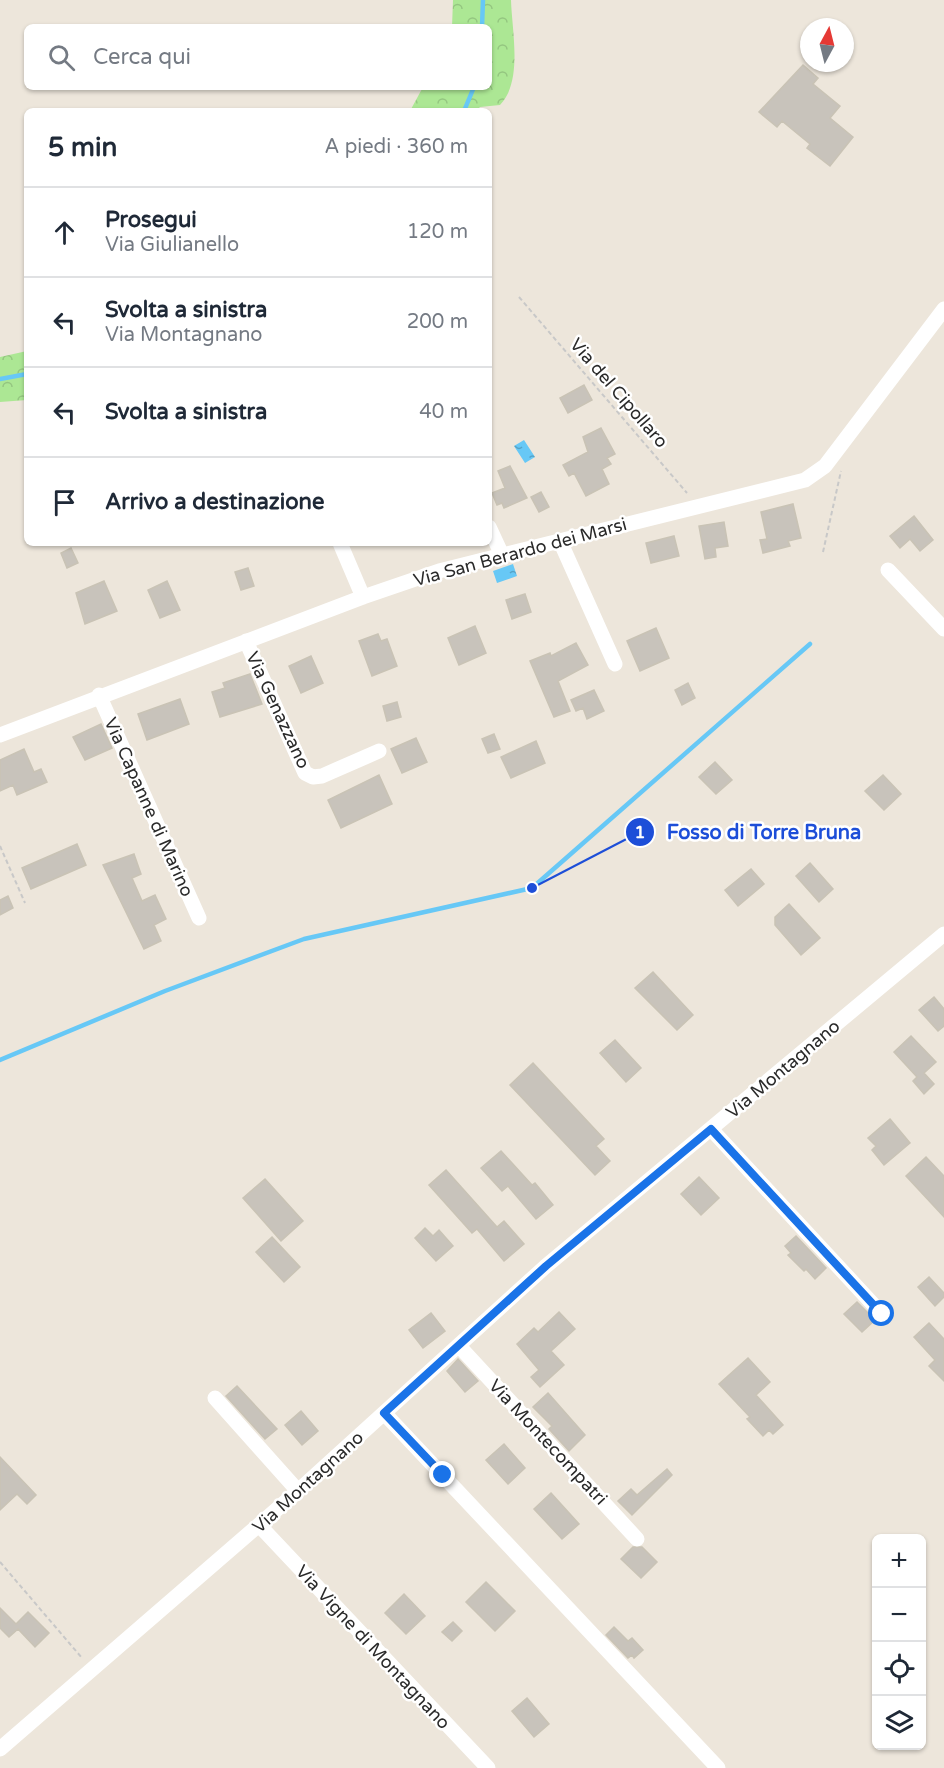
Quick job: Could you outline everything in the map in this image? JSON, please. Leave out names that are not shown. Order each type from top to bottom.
[{"type":"street","name":"Via San Berardo dei Marsi","points":[[0,735],[99,695],[363,597],[440,571],[805,480],[822,469],[944,309]]},
{"type":"street","points":[[492,533],[502,555]]},
{"type":"street","points":[[560,541],[615,664]]},
{"type":"street","points":[[341,546],[363,597]]},
{"type":"street","points":[[888,570],[944,629]]},
{"type":"street","name":"Via Genazzano","points":[[246,641],[305,773],[313,777],[322,776],[380,751]]},
{"type":"street","name":"Via Capanne di Marino","points":[[99,695],[199,918]]},
{"type":"street","name":"Via Montagnano","points":[[0,1749],[298,1491],[546,1266],[944,934]]},
{"type":"street","points":[[711,1129],[882,1314]]},
{"type":"street","name":"Via Montecompatri","points":[[459,1346],[636,1539]]},
{"type":"street","points":[[215,1398],[298,1491]]},
{"type":"street","points":[[384,1413],[718,1768]]},
{"type":"street","name":"Via Vigne di Montagnano","points":[[259,1525],[488,1768]]},
{"type":"path","name":"Via del Cipollaro","points":[[519,297],[699,507]]},
{"type":"path","points":[[823,552],[841,472],[840,444]]},
{"type":"path","points":[[0,846],[25,903]]},
{"type":"path","points":[[0,1562],[92,1669]]},
{"type":"green space","points":[[453,0],[511,0],[514,70],[512,83],[500,105],[479,108],[412,108],[421,90],[492,90],[492,24],[452,24]]},
{"type":"green space","points":[[24,352],[24,400],[0,402],[0,357]]},
{"type":"water","points":[[524,440],[535,457],[525,463],[514,446]]},
{"type":"water","points":[[513,564],[517,576],[497,583],[493,571]]},
{"type":"building","points":[[800,68],[800,72],[811,72],[818,78],[813,84],[840,106],[830,118],[853,137],[830,166],[807,148],[810,144],[782,121],[777,127],[759,112]]},
{"type":"building","points":[[584,385],[592,400],[568,413],[560,398]]},
{"type":"building","points":[[601,428],[615,454],[607,458],[611,464],[602,469],[609,484],[586,496],[574,473],[569,476],[563,465],[588,452],[583,437]]},
{"type":"building","points":[[510,466],[527,498],[504,508],[502,503],[497,505],[492,493],[505,488],[498,471]]},
{"type":"building","points":[[541,492],[549,507],[539,512],[531,497]]},
{"type":"building","points":[[793,504],[801,538],[788,541],[790,546],[763,553],[760,540],[767,539],[761,512]]},
{"type":"building","points":[[914,516],[933,540],[920,551],[910,539],[900,548],[890,536]]},
{"type":"building","points":[[724,522],[728,546],[715,548],[716,557],[705,559],[699,526]]},
{"type":"building","points":[[674,536],[679,556],[651,563],[646,543]]},
{"type":"building","points":[[71,548],[78,563],[67,568],[61,553]]},
{"type":"building","points":[[248,568],[254,586],[241,590],[235,572]]},
{"type":"building","points":[[104,581],[117,611],[85,624],[76,593]]},
{"type":"building","points":[[167,581],[180,610],[160,618],[148,590]]},
{"type":"building","points":[[525,594],[531,612],[512,619],[506,600]]},
{"type":"building","points":[[475,626],[486,653],[459,665],[448,638]]},
{"type":"building","points":[[656,628],[669,658],[640,671],[627,641]]},
{"type":"building","points":[[378,634],[381,641],[387,639],[397,666],[372,676],[359,641]]},
{"type":"building","points":[[576,643],[588,665],[558,681],[570,711],[554,717],[530,661],[550,653],[551,656]]},
{"type":"building","points":[[311,656],[323,683],[301,693],[289,666]]},
{"type":"building","points":[[250,674],[262,704],[220,717],[212,692],[225,688],[223,683]]},
{"type":"building","points":[[688,683],[695,698],[682,705],[675,690]]},
{"type":"building","points":[[594,690],[604,711],[587,719],[583,708],[576,711],[571,700]]},
{"type":"building","points":[[180,699],[189,724],[147,740],[138,714]]},
{"type":"building","points":[[397,702],[401,717],[387,721],[383,706]]},
{"type":"building","points":[[101,724],[112,748],[85,760],[73,737]]},
{"type":"building","points":[[494,734],[500,749],[488,753],[482,739]]},
{"type":"building","points":[[416,738],[427,762],[402,773],[391,749]]},
{"type":"building","points":[[536,741],[545,763],[511,778],[501,757]]},
{"type":"building","points":[[24,749],[34,772],[41,769],[47,782],[17,795],[13,785],[0,791],[0,760]]},
{"type":"building","points":[[715,762],[732,780],[716,794],[699,777]]},
{"type":"building","points":[[379,775],[392,804],[341,828],[328,800]]},
{"type":"building","points":[[883,775],[901,794],[884,810],[865,791]]},
{"type":"building","points":[[77,844],[86,865],[31,889],[22,868]]},
{"type":"building","points":[[134,854],[141,874],[132,878],[142,901],[155,895],[166,919],[154,925],[161,941],[144,949],[103,865]]},
{"type":"building","points":[[810,863],[833,889],[819,902],[796,876]]},
{"type":"building","points":[[751,869],[764,884],[738,906],[725,890]]},
{"type":"building","points":[[8,896],[13,908],[0,915],[0,900]]},
{"type":"building","points":[[789,904],[820,938],[801,955],[775,925],[775,917]]},
{"type":"building","points":[[653,972],[693,1015],[677,1030],[635,988]]},
{"type":"building","points":[[934,997],[944,1009],[944,1026],[938,1031],[919,1010]]},
{"type":"building","points":[[911,1036],[936,1062],[924,1073],[934,1084],[924,1094],[913,1081],[917,1077],[894,1052]]},
{"type":"building","points":[[615,1040],[641,1068],[626,1082],[600,1053]]},
{"type":"building","points":[[533,1063],[604,1139],[596,1146],[610,1161],[595,1175],[510,1085]]},
{"type":"building","points":[[890,1119],[910,1143],[884,1165],[872,1150],[876,1146],[868,1138]]},
{"type":"building","points":[[501,1151],[532,1185],[535,1183],[553,1205],[536,1219],[508,1186],[502,1191],[481,1168]]},
{"type":"building","points":[[926,1157],[944,1176],[944,1217],[906,1176]]},
{"type":"building","points":[[446,1170],[497,1227],[504,1221],[524,1244],[504,1261],[477,1229],[472,1233],[429,1185]]},
{"type":"building","points":[[699,1177],[719,1198],[701,1215],[681,1194]]},
{"type":"building","points":[[265,1179],[303,1221],[281,1241],[243,1198]]},
{"type":"building","points":[[425,1228],[433,1236],[439,1230],[453,1246],[436,1261],[415,1238]]},
{"type":"building","points":[[796,1236],[826,1268],[815,1279],[788,1255],[791,1253],[785,1246]]},
{"type":"building","points":[[272,1237],[300,1267],[284,1282],[256,1252]]},
{"type":"building","points":[[929,1277],[944,1293],[944,1297],[935,1306],[918,1287]]},
{"type":"building","points":[[857,1302],[875,1320],[862,1332],[844,1314]]},
{"type":"building","points":[[559,1312],[575,1329],[551,1351],[564,1365],[540,1387],[531,1377],[539,1370],[517,1344],[534,1328],[538,1332]]},
{"type":"building","points":[[431,1313],[445,1331],[423,1348],[409,1330]]},
{"type":"building","points":[[929,1323],[944,1339],[944,1381],[929,1366],[935,1360],[914,1337]]},
{"type":"building","points":[[748,1358],[770,1382],[756,1395],[783,1425],[773,1434],[769,1430],[763,1436],[747,1419],[750,1417],[719,1384]]},
{"type":"building","points":[[458,1359],[478,1381],[465,1392],[447,1371]]},
{"type":"building","points":[[237,1386],[277,1429],[265,1439],[226,1396]]},
{"type":"building","points":[[548,1393],[585,1435],[569,1451],[549,1429],[552,1426],[533,1407]]},
{"type":"building","points":[[301,1411],[318,1431],[302,1445],[285,1425]]},
{"type":"building","points":[[504,1444],[525,1468],[508,1484],[486,1460]]},
{"type":"building","points":[[0,1457],[36,1495],[27,1504],[17,1494],[0,1510]]},
{"type":"building","points":[[667,1469],[672,1475],[632,1515],[618,1501],[631,1489],[637,1495]]},
{"type":"building","points":[[551,1493],[579,1524],[562,1539],[534,1509]]},
{"type":"building","points":[[633,1547],[642,1547],[657,1562],[641,1578],[621,1559]]},
{"type":"building","points":[[486,1582],[515,1611],[495,1631],[466,1602]]},
{"type":"building","points":[[404,1594],[425,1616],[406,1634],[385,1613]]},
{"type":"building","points":[[0,1608],[16,1624],[28,1612],[49,1633],[35,1647],[18,1629],[9,1637],[0,1628]]},
{"type":"building","points":[[453,1622],[462,1631],[452,1641],[442,1632]]},
{"type":"building","points":[[614,1627],[628,1641],[632,1638],[643,1650],[634,1658],[632,1655],[628,1658],[606,1635]]},
{"type":"building","points":[[527,1698],[549,1724],[534,1737],[512,1711]]},
{"type":"waterway","points":[[482,24],[483,0]]},
{"type":"waterway","points":[[465,108],[473,90]]},
{"type":"waterway","points":[[0,379],[24,375]]},
{"type":"waterway","points":[[0,1060],[165,991],[304,939],[532,888],[810,644]]},
{"type":"place","name":"Fosso di Torre Bruna","points":[[532,888]]},
{"type":"route","points":[[443,1475],[384,1413],[546,1266],[711,1129],[882,1314]]}]
